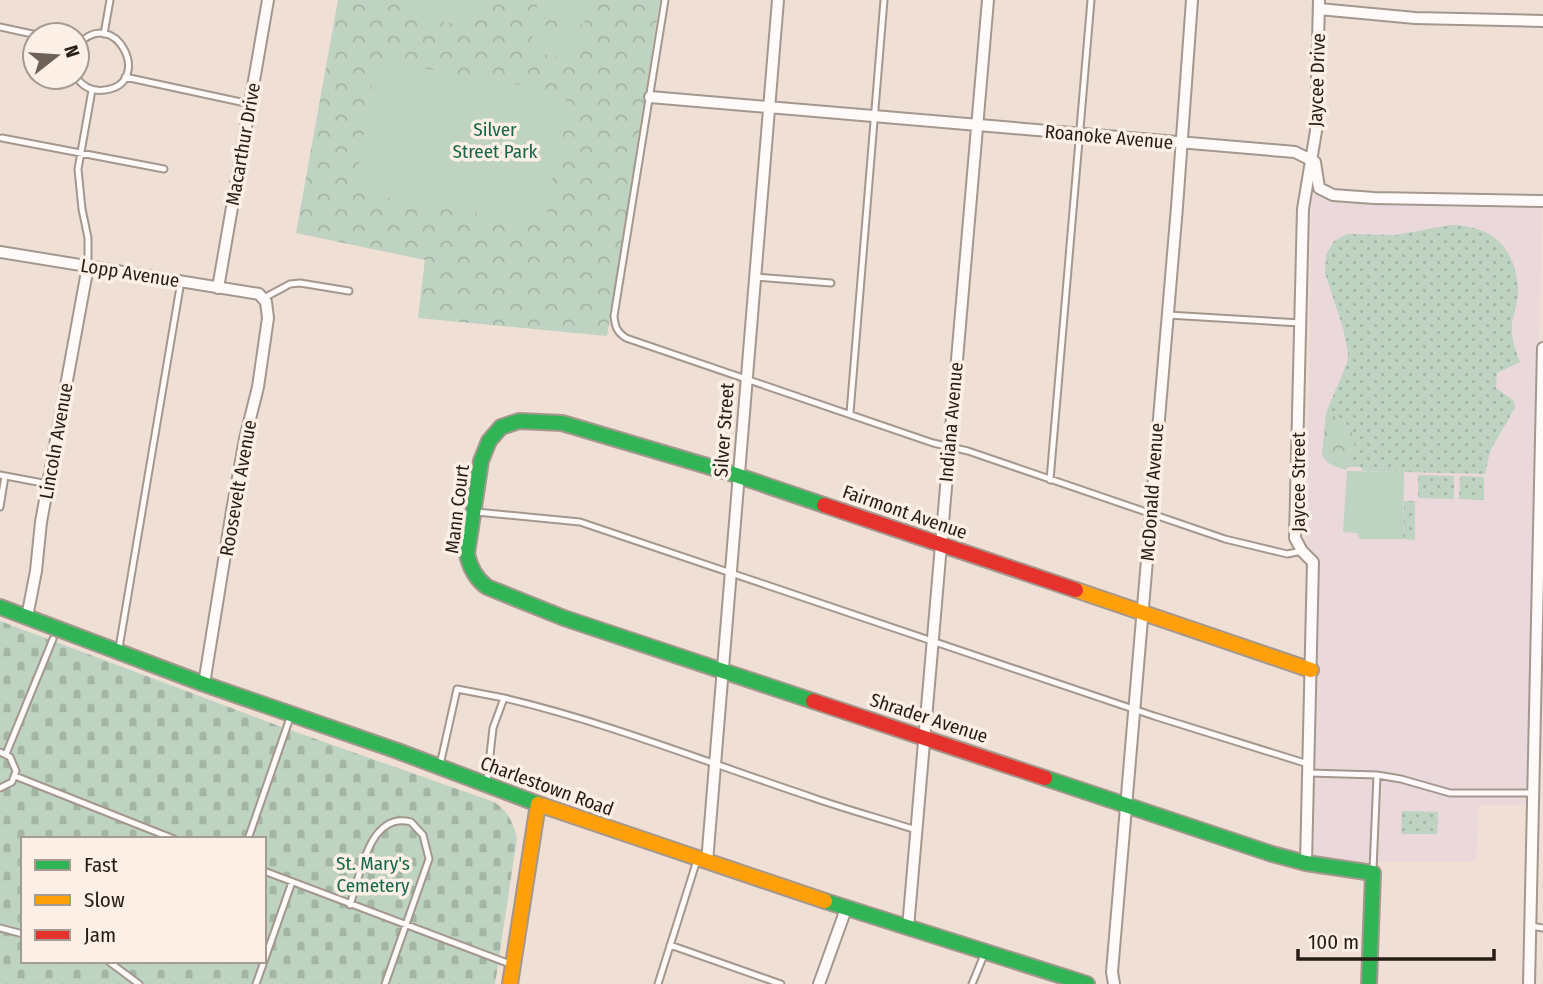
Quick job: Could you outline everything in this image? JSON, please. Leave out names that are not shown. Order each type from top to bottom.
[{"type":"street","name":"Macarthur Drive","points":[[218,288],[268,0]]},
{"type":"street","name":"Silver Street","points":[[702,861],[715,763],[778,0]]},
{"type":"street","name":"Indiana Avenue","points":[[908,928],[988,0]]},
{"type":"street","name":"McDonald Avenue","points":[[1114,984],[1112,972],[1192,0]]},
{"type":"street","points":[[1319,5],[1415,18],[1543,21]]},
{"type":"street","name":"Jaycee Drive","points":[[1312,161],[1316,131],[1319,5]]},
{"type":"street","name":"Roanoke Avenue","points":[[650,97],[1295,152],[1312,161]]},
{"type":"street","points":[[1312,161],[1317,167],[1320,188],[1333,195],[1543,201]]},
{"type":"street","name":"Jaycee Street","points":[[1306,863],[1313,562],[1302,551],[1295,538],[1303,209],[1304,191],[1312,161]]},
{"type":"street","name":"Lopp Avenue","points":[[0,252],[262,296]]},
{"type":"street","name":"Lincoln Avenue","points":[[27,617],[88,266]]},
{"type":"street","name":"Roosevelt Avenue","points":[[204,684],[245,439],[258,387],[268,317],[262,296]]},
{"type":"street","points":[[1529,984],[1541,542],[1543,348]]},
{"type":"street","name":"Fairmont Avenue","points":[[489,441],[502,427],[519,421],[550,422],[596,432],[739,477],[1311,670]]},
{"type":"street","name":"Mann Court","points":[[479,581],[469,564],[467,554],[481,461],[489,441]]},
{"type":"street","name":"Shrader Avenue","points":[[479,581],[496,592],[526,604],[1272,854],[1306,863],[1373,873]]},
{"type":"street","name":"Charlestown Road","points":[[0,607],[204,684],[702,861],[1087,984]]},
{"type":"street","points":[[510,984],[538,804]]},
{"type":"street","points":[[1369,984],[1373,873]]},
{"type":"street","points":[[819,984],[846,909]]},
{"type":"lane","points":[[104,34],[110,0]]},
{"type":"lane","points":[[665,0],[614,316],[615,327],[626,338],[747,377],[933,443],[949,446],[1255,548],[1287,554],[1302,551]]},
{"type":"lane","points":[[850,413],[884,0]]},
{"type":"lane","points":[[1051,480],[1091,0]]},
{"type":"lane","points":[[0,27],[21,32]]},
{"type":"lane","points":[[88,266],[88,238],[78,169],[92,90],[111,89],[125,77],[129,59],[121,42],[104,34],[91,36]]},
{"type":"lane","points":[[125,77],[250,104]]},
{"type":"lane","points":[[2,138],[164,169]]},
{"type":"lane","points":[[755,277],[831,283]]},
{"type":"lane","points":[[118,652],[181,281]]},
{"type":"lane","points":[[262,296],[290,284],[300,283],[349,291]]},
{"type":"lane","points":[[1168,315],[1301,323]]},
{"type":"lane","points":[[0,507],[2,476],[48,484]]},
{"type":"lane","points":[[473,511],[569,519],[1135,707],[1309,769],[1401,779],[1450,793],[1534,793]]},
{"type":"lane","points":[[0,788],[7,786],[15,776],[15,766],[3,753],[53,639]]},
{"type":"lane","points":[[440,767],[457,689],[538,706],[916,831]]},
{"type":"lane","points":[[487,785],[493,728],[505,698]]},
{"type":"lane","points":[[249,837],[291,715]]},
{"type":"lane","points":[[1373,873],[1377,775]]},
{"type":"lane","points":[[15,776],[169,837]]},
{"type":"lane","points":[[350,905],[377,831],[395,821],[411,822],[423,835],[429,859],[385,984]]},
{"type":"lane","points":[[658,984],[702,861]]},
{"type":"lane","points":[[266,873],[513,965]]},
{"type":"lane","points":[[266,956],[292,882]]},
{"type":"lane","points":[[1531,926],[1543,928]]},
{"type":"lane","points":[[0,929],[21,934]]},
{"type":"lane","points":[[670,945],[781,984]]},
{"type":"lane","points":[[972,984],[985,952]]},
{"type":"lane","points":[[111,963],[139,984]]},
{"type":"lane","points":[[256,984],[263,963]]},
{"type":"shaded area","points":[[1312,195],[1352,204],[1542,209],[1528,805],[1479,805],[1476,862],[1300,862]]},
{"type":"green space","name":"Silver Street Park","points":[[338,0],[660,0],[607,336],[418,318],[425,260],[296,233]]},
{"type":"green space","points":[[410,0],[474,0],[468,27],[407,14]]},
{"type":"green space","points":[[538,0],[589,0],[584,25],[535,17]]},
{"type":"green space","points":[[534,23],[584,32],[579,61],[530,52]]},
{"type":"green space","points":[[376,60],[567,93],[545,225],[354,192]]},
{"type":"green space","points":[[1450,225],[1477,229],[1498,241],[1506,249],[1516,272],[1518,292],[1512,334],[1520,362],[1497,373],[1496,388],[1514,401],[1515,408],[1490,451],[1485,474],[1363,471],[1361,467],[1348,467],[1354,440],[1352,433],[1344,422],[1326,413],[1347,363],[1348,353],[1343,328],[1325,273],[1326,255],[1334,241],[1347,234],[1396,235]]},
{"type":"green space","points":[[1326,413],[1344,422],[1353,435],[1354,450],[1346,470],[1329,463],[1322,454]]},
{"type":"green space","points":[[1347,471],[1404,472],[1403,539],[1360,539],[1357,533],[1343,532]]},
{"type":"green space","points":[[1418,475],[1454,476],[1454,499],[1418,498]]},
{"type":"green space","points":[[1460,476],[1484,477],[1484,500],[1459,499]]},
{"type":"green space","points":[[1404,501],[1415,501],[1415,540],[1403,539]]},
{"type":"green space","name":"St. Mary's Cemetery","points":[[0,621],[499,805],[512,822],[517,838],[495,984],[0,984]]},
{"type":"green space","points":[[1402,811],[1438,812],[1437,834],[1401,834]]},
{"type":"traffic: fast","points":[[813,701],[564,618],[487,587],[474,573],[467,554],[481,461],[489,441],[501,427],[519,421],[562,423],[724,471],[824,505]]},
{"type":"traffic: fast","points":[[0,607],[204,684],[395,750],[541,805]]},
{"type":"traffic: fast","points":[[1045,778],[1272,854],[1306,863],[1373,873],[1369,984]]},
{"type":"traffic: fast","points":[[825,901],[1087,984]]},
{"type":"traffic: slow","points":[[1076,590],[1311,670]]},
{"type":"traffic: slow","points":[[510,984],[538,804]]},
{"type":"traffic: slow","points":[[541,805],[825,901]]},
{"type":"traffic: jam","points":[[824,505],[1076,590]]},
{"type":"traffic: jam","points":[[813,701],[1045,778]]}]
